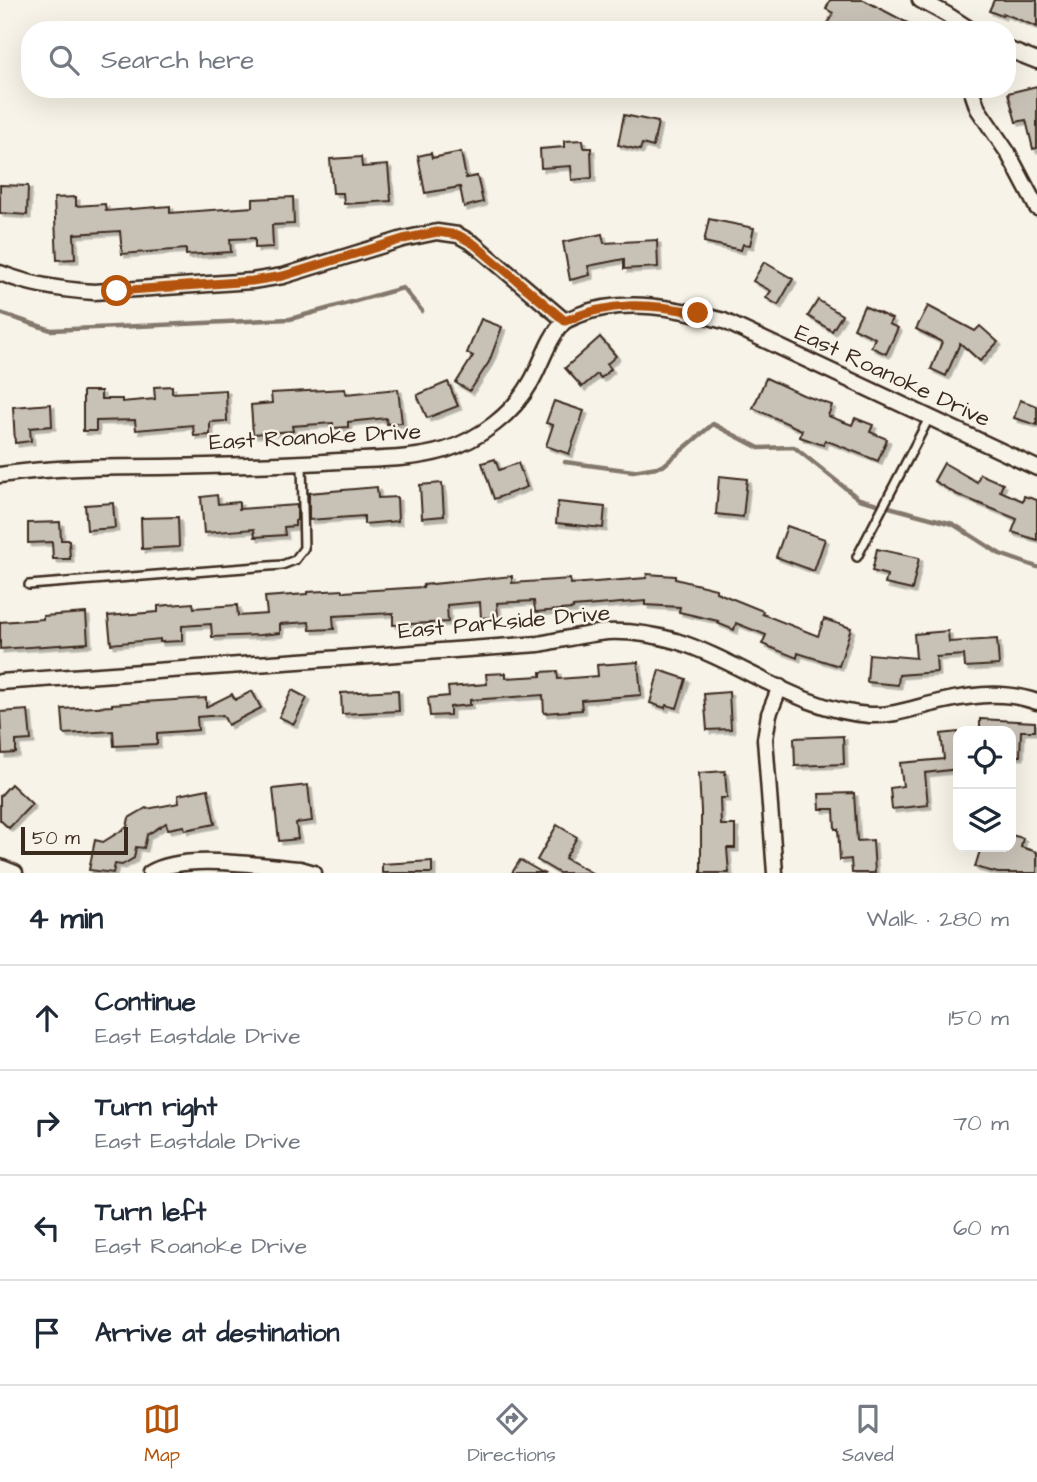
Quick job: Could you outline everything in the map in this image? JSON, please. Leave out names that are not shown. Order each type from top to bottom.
[{"type":"street","points":[[920,0],[957,21]]},
{"type":"street","points":[[1016,53],[1037,61]]},
{"type":"street","points":[[974,98],[978,109],[1008,153],[1037,208]]},
{"type":"street","points":[[0,273],[34,284],[94,292],[252,281],[283,276],[403,239],[437,232],[458,235],[474,244],[565,321]]},
{"type":"street","name":"East Roanoke Drive","points":[[0,475],[70,468],[302,463],[410,456],[445,450],[474,438],[515,406],[531,382],[547,347],[565,321],[588,311],[617,305],[665,308],[698,313],[724,321],[1037,468]]},
{"type":"street","name":"East Parkside Drive","points":[[0,682],[539,644],[608,632],[674,640],[806,700],[844,712],[871,715],[903,713],[963,697],[997,694],[1037,702]]},
{"type":"street","points":[[775,873],[765,739],[769,714],[780,687]]},
{"type":"street","points":[[150,873],[171,864],[198,861],[300,869],[314,873]]},
{"type":"street","points":[[0,867],[15,873]]},
{"type":"lane","points":[[857,557],[929,418]]},
{"type":"lane","points":[[29,585],[282,565],[295,559],[304,548],[302,463]]},
{"type":"building","points":[[830,0],[864,0],[904,21],[829,21],[833,13],[826,9]]},
{"type":"building","points":[[994,0],[1037,0],[1037,27],[1003,13],[1002,16],[989,11]]},
{"type":"building","points":[[1037,86],[1037,148],[1033,149],[1026,120],[1016,122],[1009,98],[1016,98],[1016,91]]},
{"type":"building","points":[[624,115],[658,122],[653,147],[642,144],[640,150],[618,145]]},
{"type":"building","points":[[583,140],[584,148],[591,148],[592,178],[572,180],[571,166],[541,168],[540,149],[564,147],[564,141]]},
{"type":"building","points":[[461,152],[466,178],[477,176],[483,202],[464,207],[460,187],[425,193],[418,156],[431,153],[432,158]]},
{"type":"building","points":[[361,157],[362,167],[388,165],[391,201],[344,204],[343,193],[333,193],[330,159]]},
{"type":"building","points":[[0,185],[28,186],[27,215],[0,213]]},
{"type":"building","points":[[76,197],[76,206],[105,204],[106,211],[170,206],[170,213],[253,207],[253,199],[293,197],[294,224],[272,225],[273,247],[255,248],[255,238],[230,239],[231,252],[186,255],[186,249],[122,254],[120,231],[74,234],[75,259],[57,260],[54,198]]},
{"type":"building","points":[[709,219],[754,228],[750,245],[743,244],[741,250],[704,242]]},
{"type":"building","points":[[602,234],[604,243],[657,240],[658,267],[624,269],[624,259],[588,266],[590,275],[570,280],[563,242]]},
{"type":"building","points":[[764,262],[793,279],[778,305],[766,298],[771,291],[753,281]]},
{"type":"building","points":[[818,300],[842,315],[832,331],[808,316]]},
{"type":"building","points":[[864,306],[892,319],[889,324],[898,328],[886,354],[871,347],[875,338],[854,328]]},
{"type":"building","points":[[928,306],[975,331],[980,326],[998,342],[980,361],[960,343],[946,376],[931,369],[942,342],[916,329]]},
{"type":"building","points":[[481,319],[502,327],[489,362],[470,391],[456,383],[473,356],[467,353]]},
{"type":"building","points":[[600,337],[616,356],[607,364],[611,369],[601,378],[597,374],[582,387],[565,368]]},
{"type":"building","points":[[766,378],[832,405],[828,416],[852,425],[855,418],[873,425],[870,432],[887,439],[878,461],[825,440],[823,445],[800,437],[802,430],[753,408]]},
{"type":"building","points":[[448,382],[458,406],[427,418],[417,395]]},
{"type":"building","points":[[172,386],[172,393],[226,390],[227,421],[210,422],[210,435],[194,436],[193,425],[136,430],[135,420],[96,421],[96,431],[83,431],[83,391],[101,391],[101,399],[122,399],[122,402],[155,399],[154,387]]},
{"type":"building","points":[[345,389],[346,394],[398,389],[402,423],[387,424],[386,418],[348,422],[348,427],[333,428],[333,423],[292,426],[293,431],[253,434],[251,405],[272,403],[271,393]]},
{"type":"building","points":[[1020,400],[1037,406],[1037,425],[1014,418]]},
{"type":"building","points":[[554,401],[584,411],[569,454],[546,446],[553,425],[546,423]]},
{"type":"building","points":[[51,404],[52,426],[30,428],[31,441],[15,443],[13,407]]},
{"type":"building","points":[[495,459],[499,470],[518,463],[527,487],[494,499],[482,463]]},
{"type":"building","points":[[944,463],[977,482],[980,474],[1003,484],[1000,491],[1023,501],[1024,496],[1037,500],[1037,540],[1012,532],[1017,519],[956,494],[934,481]]},
{"type":"building","points":[[719,476],[747,479],[743,517],[716,514]]},
{"type":"building","points":[[442,483],[444,516],[422,518],[420,485]]},
{"type":"building","points":[[377,487],[378,498],[397,497],[398,521],[364,524],[364,516],[309,520],[309,493]]},
{"type":"building","points":[[217,495],[218,504],[239,502],[239,509],[297,505],[295,526],[284,527],[285,535],[255,537],[254,529],[204,533],[201,497]]},
{"type":"building","points":[[558,502],[605,507],[603,528],[556,523]]},
{"type":"building","points":[[113,503],[115,528],[87,530],[85,505]]},
{"type":"building","points":[[178,517],[179,547],[142,549],[141,518]]},
{"type":"building","points":[[60,522],[61,540],[69,540],[70,559],[53,559],[52,542],[28,543],[28,523]]},
{"type":"building","points":[[787,526],[825,539],[814,571],[776,557]]},
{"type":"building","points":[[877,549],[919,558],[912,590],[885,584],[887,575],[872,571]]},
{"type":"building","points":[[647,574],[675,576],[675,579],[716,589],[716,592],[763,611],[762,614],[818,636],[824,619],[851,628],[839,666],[798,653],[797,658],[762,644],[766,635],[736,623],[734,630],[717,623],[718,621],[679,612],[680,607],[645,605],[645,601],[535,612],[534,601],[497,603],[498,617],[481,618],[480,602],[447,605],[448,622],[393,625],[393,613],[333,616],[334,629],[310,630],[309,622],[280,624],[280,633],[212,637],[211,624],[182,626],[182,641],[160,642],[160,639],[111,644],[108,616],[158,612],[158,606],[193,603],[194,608],[237,605],[238,616],[267,614],[265,597],[307,592],[423,587],[512,576],[512,583],[570,579],[571,584],[646,578]]},
{"type":"building","points":[[86,613],[88,643],[0,649],[0,622]]},
{"type":"building","points":[[948,631],[949,642],[997,639],[999,665],[965,667],[964,655],[936,657],[937,672],[899,675],[898,685],[867,682],[869,654],[916,658],[914,634]]},
{"type":"building","points":[[638,662],[641,695],[581,700],[582,710],[544,713],[543,695],[470,700],[470,705],[450,707],[450,715],[430,716],[428,698],[449,696],[448,687],[487,684],[486,674],[506,673],[506,678],[541,676],[541,672],[557,671],[558,679],[598,676],[597,665]]},
{"type":"building","points":[[659,670],[686,679],[677,708],[666,705],[665,708],[650,703]]},
{"type":"building","points":[[292,690],[307,698],[294,724],[279,717]]},
{"type":"building","points":[[398,690],[399,711],[342,714],[341,693]]},
{"type":"building","points":[[252,691],[261,708],[228,725],[223,715],[197,717],[198,730],[157,733],[157,744],[114,746],[113,731],[64,734],[62,709],[206,698],[206,707],[232,694],[235,700]]},
{"type":"building","points":[[729,692],[731,729],[707,730],[704,694]]},
{"type":"building","points":[[28,710],[31,740],[16,741],[16,753],[2,754],[0,712]]},
{"type":"building","points":[[980,719],[1035,722],[1035,731],[1021,731],[1020,756],[1016,756],[1016,726],[980,726]]},
{"type":"building","points":[[953,733],[953,770],[925,773],[928,805],[892,809],[890,788],[903,786],[900,763],[944,759],[941,734]]},
{"type":"building","points":[[843,736],[844,764],[795,766],[794,738]]},
{"type":"building","points":[[725,771],[727,798],[720,798],[721,825],[735,825],[735,848],[727,848],[729,873],[701,873],[699,773]]},
{"type":"building","points":[[11,784],[32,804],[9,828],[0,820],[0,796]]},
{"type":"building","points":[[308,785],[312,821],[296,823],[298,839],[279,841],[273,789]]},
{"type":"building","points":[[208,789],[215,824],[185,830],[184,826],[168,829],[166,823],[147,835],[144,848],[136,847],[134,858],[122,865],[115,864],[113,873],[89,870],[95,840],[103,842],[127,827],[129,818],[146,808],[179,803],[178,795]]},
{"type":"building","points":[[854,793],[857,841],[873,840],[875,873],[852,873],[851,859],[840,860],[834,809],[820,809],[819,794]]},
{"type":"building","points":[[557,825],[577,837],[565,858],[592,873],[559,873],[537,860]]},
{"type":"building","points":[[1016,836],[1023,838],[1021,847],[1037,852],[1037,873],[998,873],[975,867],[980,852],[1016,852]]},
{"type":"building","points":[[520,860],[543,873],[512,873]]},
{"type":"building","points":[[432,861],[432,873],[382,873],[382,864]]},
{"type":"waterway","points":[[0,313],[51,330],[290,319],[403,288],[422,311]]},
{"type":"waterway","points":[[565,462],[633,471],[663,466],[713,424],[759,448],[794,447],[859,499],[953,524],[1000,554],[1037,567]]},
{"type":"route","points":[[117,291],[252,281],[283,276],[403,239],[437,232],[458,235],[474,244],[565,321],[588,311],[617,305],[698,313]]}]
